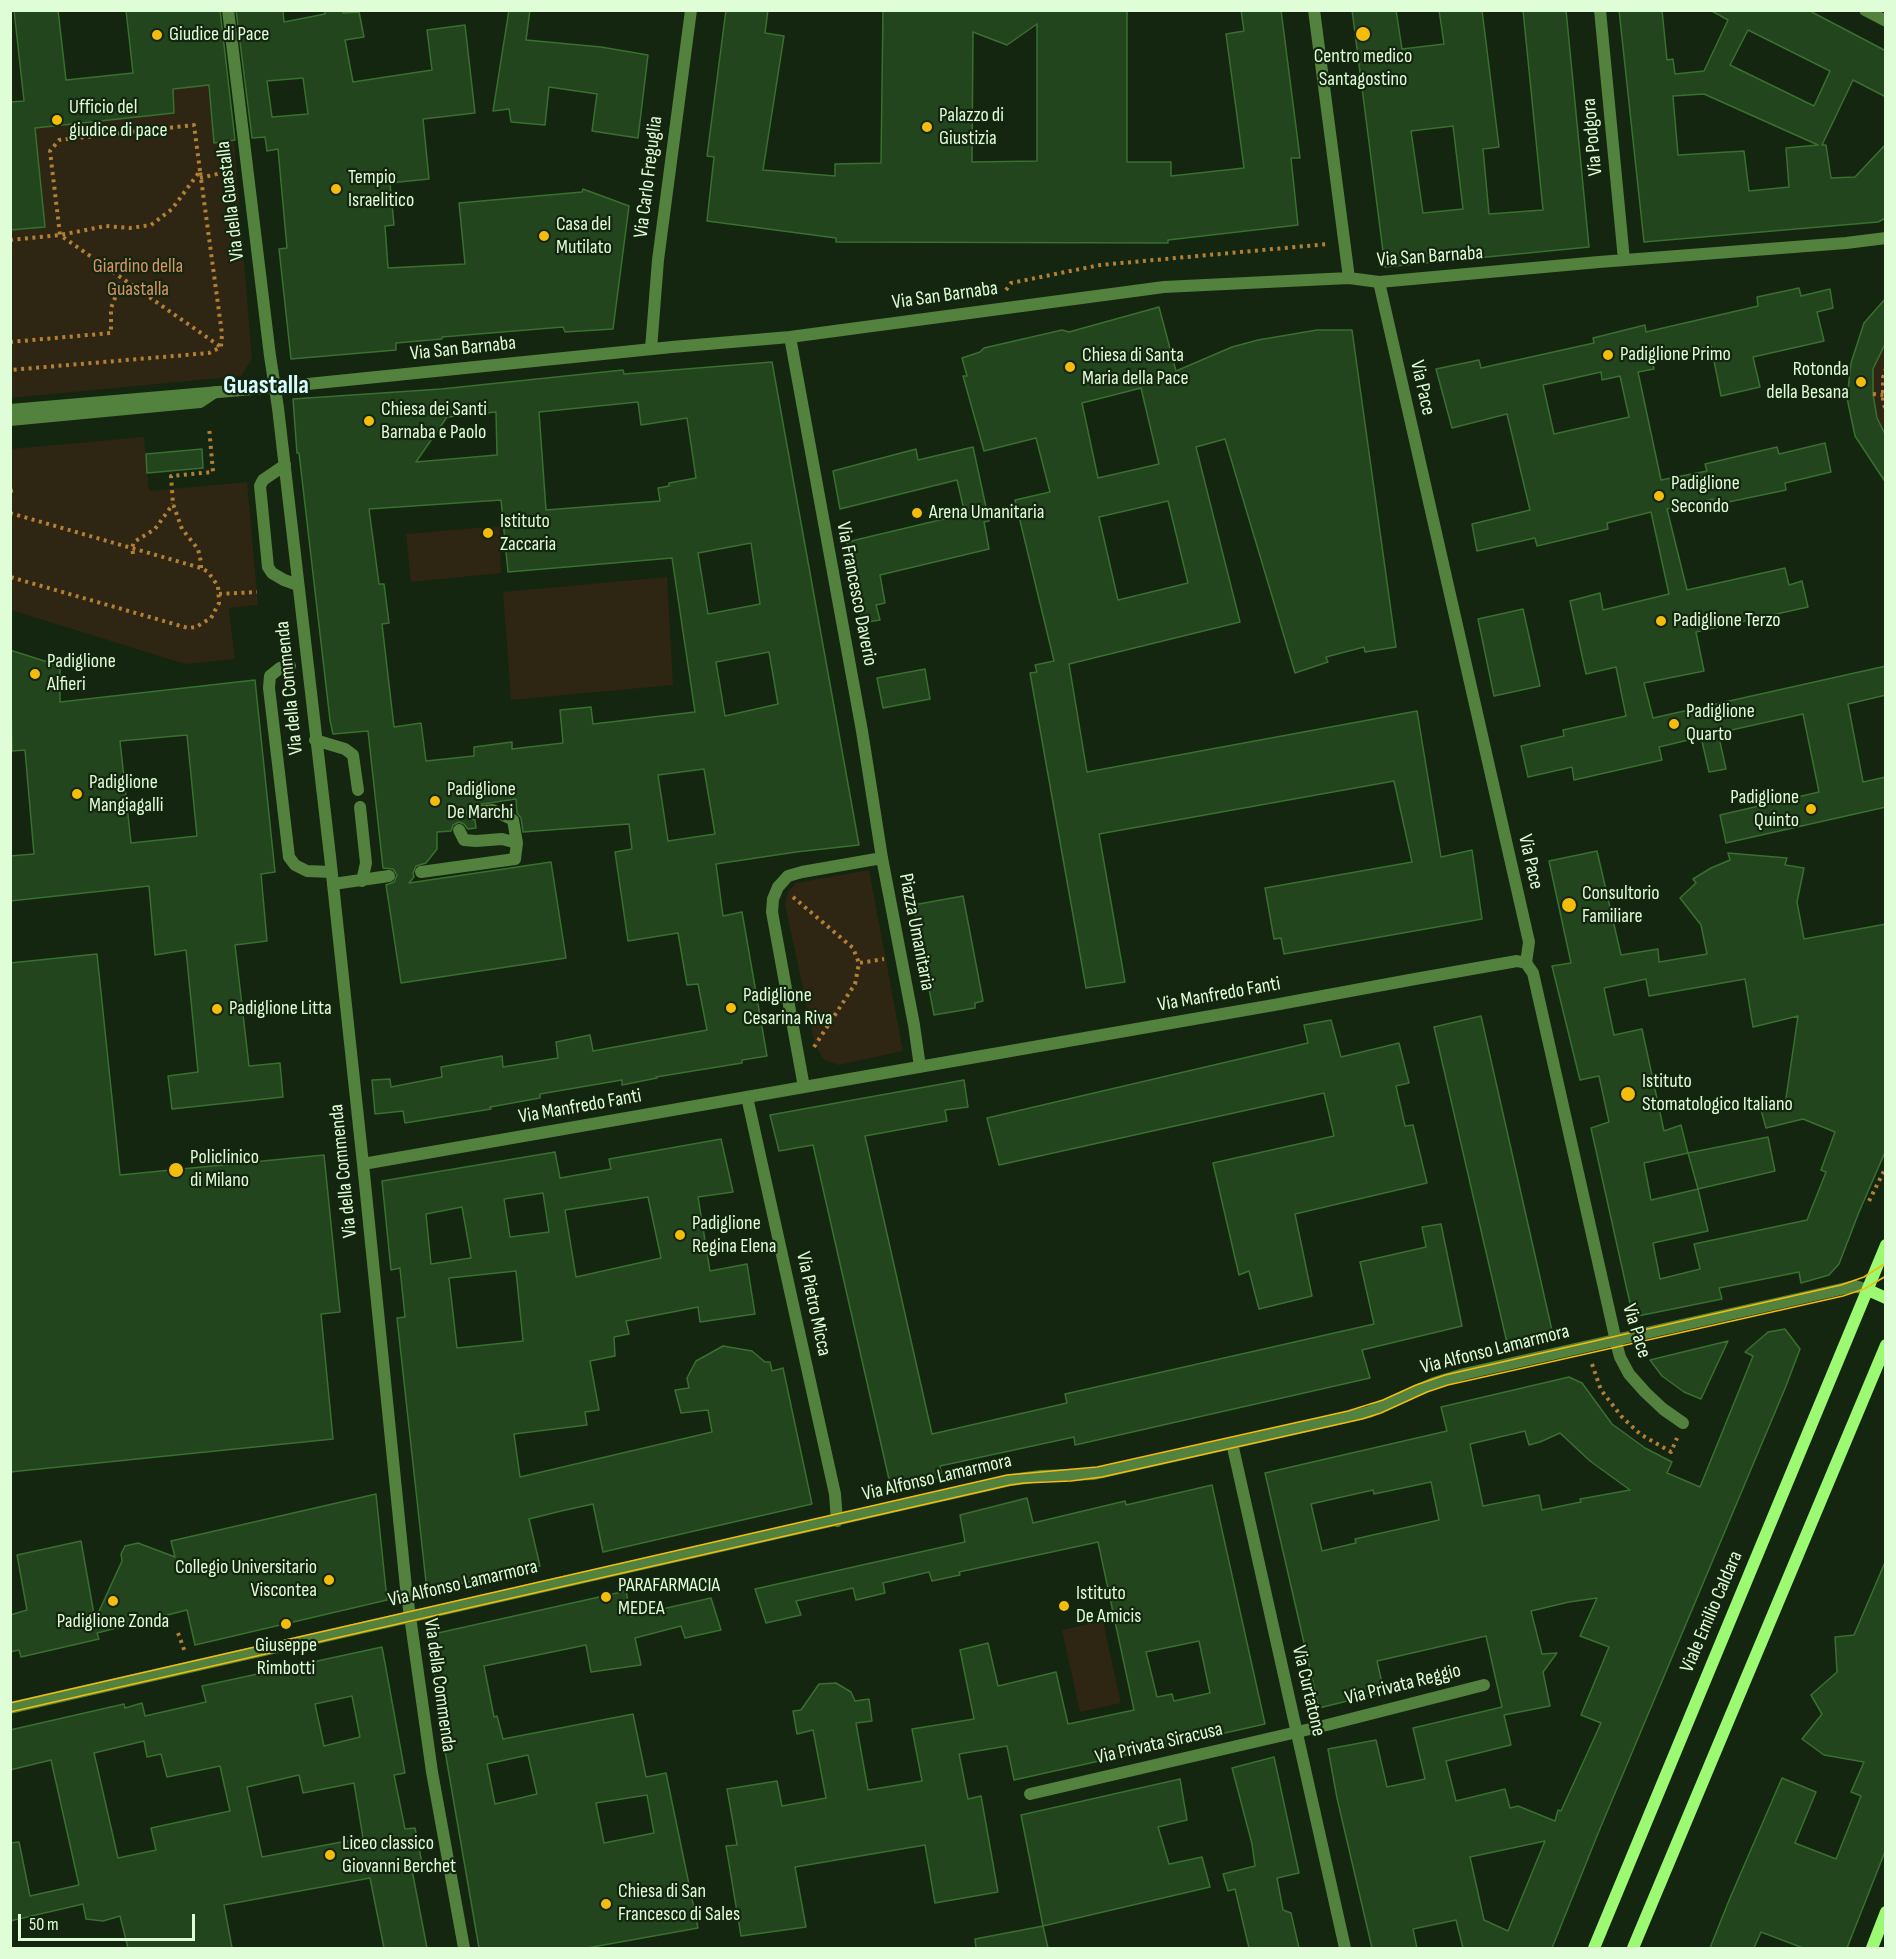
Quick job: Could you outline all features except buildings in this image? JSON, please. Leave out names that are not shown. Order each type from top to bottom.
[{"type":"main road","name":"Viale Emilio Caldara","points":[[1594,1948],[1886,1245]]},
{"type":"main road","points":[[1868,1290],[1886,1298]]},
{"type":"main road","points":[[1633,1948],[1886,1345]]},
{"type":"main road","points":[[1872,1948],[1886,1912]]},
{"type":"street","name":"Via della Guastalla","points":[[228,10],[275,387]]},
{"type":"street","name":"Via Carlo Freguglia","points":[[651,349],[658,260],[691,10]]},
{"type":"street","points":[[1314,10],[1350,278]]},
{"type":"street","name":"Via Podgora","points":[[1600,10],[1624,260]]},
{"type":"street","points":[[1865,10],[1886,21]]},
{"type":"street","name":"Via San Barnaba","points":[[10,410],[790,337],[1164,287],[1350,278],[1379,282],[1886,238]]},
{"type":"street","name":"Via Pace","points":[[1379,282],[1528,942],[1526,963],[1533,973],[1617,1347],[1629,1374],[1651,1398],[1683,1423]]},
{"type":"street","name":"Via Francesco Daverio","points":[[790,337],[862,731],[882,858]]},
{"type":"street","name":"Via della Commenda","points":[[275,387],[332,878],[410,1616],[432,1772],[464,1948]]},
{"type":"street","points":[[10,420],[200,402],[215,392]]},
{"type":"street","points":[[285,465],[262,480],[260,486],[268,567],[272,573],[298,585]]},
{"type":"street","points":[[290,666],[280,668],[270,676],[268,688],[289,857],[295,865],[307,871],[332,878],[362,881],[389,876]]},
{"type":"street","points":[[315,740],[345,748],[353,755],[358,790]]},
{"type":"street","points":[[360,807],[366,863],[362,881]]},
{"type":"street","points":[[421,872],[515,859],[517,843],[513,820],[494,810],[474,812]]},
{"type":"street","points":[[459,830],[465,840],[476,842],[502,839],[517,843]]},
{"type":"street","name":"Piazza Umanitaria","points":[[804,1087],[772,912],[773,899],[778,887],[788,876],[802,872],[882,858],[920,1066]]},
{"type":"street","name":"Via Manfredo Fanti","points":[[920,1066],[1415,979],[1517,962],[1526,963]]},
{"type":"street","points":[[804,1087],[920,1066]]},
{"type":"street","name":"Via Manfredo Fanti","points":[[363,1164],[804,1087]]},
{"type":"street","name":"Via Pietro Micca","points":[[747,1097],[835,1494],[837,1521]]},
{"type":"street","name":"Via Alfonso Lamarmora","points":[[10,1708],[1011,1480],[1094,1474],[1232,1443],[1369,1412],[1434,1383],[1464,1374],[1855,1287],[1868,1290]]},
{"type":"street","name":"Via Curtatone","points":[[1232,1443],[1345,1948]]},
{"type":"street","name":"Via Privata Reggio","points":[[1297,1732],[1484,1685]]},
{"type":"street","name":"Via Privata Siracusa","points":[[1030,1794],[1297,1732]]},
{"type":"path","points":[[194,125],[222,334],[221,347],[60,235],[50,151],[58,140],[194,125]]},
{"type":"path","points":[[200,178],[237,170]]},
{"type":"path","points":[[10,240],[60,235],[106,226],[130,228],[151,225],[172,209],[200,171]]},
{"type":"path","points":[[1005,291],[1011,284],[1100,265],[1329,244]]},
{"type":"path","points":[[10,342],[111,333],[111,308],[122,280]]},
{"type":"path","points":[[10,370],[209,353],[221,347]]},
{"type":"path","points":[[1886,368],[1883,378],[1886,410]]},
{"type":"path","points":[[1873,394],[1884,395]]},
{"type":"path","points":[[201,568],[198,549],[182,529],[173,504],[171,476],[213,472],[209,427]]},
{"type":"path","points":[[133,554],[134,542],[155,529],[173,504]]},
{"type":"path","points":[[10,513],[201,568],[214,579],[219,594],[219,603],[211,618],[196,627],[188,628],[10,577]]},
{"type":"path","points":[[219,594],[257,592]]},
{"type":"path","points":[[788,892],[853,948],[859,963],[855,984],[812,1050]]},
{"type":"path","points":[[859,963],[893,957]]},
{"type":"path","points":[[1869,1201],[1886,1167]]},
{"type":"path","points":[[1592,1364],[1601,1390],[1622,1417],[1640,1434],[1671,1452],[1683,1423]]},
{"type":"path","points":[[178,1633],[185,1653]]},
{"type":"green space","name":"Giardino della Guastalla","points":[[209,85],[214,142],[234,140],[252,359],[241,376],[11,398],[11,230],[45,227],[35,128],[174,113],[173,89]]},
{"type":"green space","points":[[1885,342],[1885,436],[1877,418],[1873,394],[1873,369]]},
{"type":"green space","points":[[144,437],[149,491],[247,482],[258,605],[229,608],[235,659],[185,664],[11,610],[11,449]]},
{"type":"green space","points":[[500,526],[501,573],[411,582],[406,534]]},
{"type":"green space","points":[[667,577],[673,685],[511,700],[503,592]]},
{"type":"green space","points":[[869,870],[903,1051],[838,1065],[823,1059],[815,1045],[785,905],[788,892],[796,883]]},
{"type":"green space","points":[[1103,1621],[1121,1703],[1080,1712],[1062,1630]]},
{"type":"tram line","points":[[10,1703],[1007,1475],[1097,1467],[1348,1411],[1383,1400],[1445,1375],[1841,1285],[1864,1277],[1886,1263]]},
{"type":"tram line","points":[[10,1712],[1010,1485],[1102,1477],[1362,1419],[1448,1385],[1843,1296],[1864,1289],[1886,1276]]},
{"type":"place","name":"Centro medico Santagostino","points":[[1363,34]]},
{"type":"place","name":"Giudice di Pace","points":[[157,35]]},
{"type":"place","name":"Ufficio del giudice di pace","points":[[57,120]]},
{"type":"place","name":"Palazzo di Giustizia","points":[[927,127]]},
{"type":"place","name":"Tempio Israelitico","points":[[336,189]]},
{"type":"place","name":"Casa del Mutilato","points":[[544,236]]},
{"type":"place","name":"Padiglione Primo","points":[[1608,355]]},
{"type":"place","name":"Chiesa di Santa Maria della Pace","points":[[1070,367]]},
{"type":"place","name":"Rotonda della Besana","points":[[1861,382]]},
{"type":"place","name":"Chiesa dei Santi Barnaba e Paolo","points":[[369,421]]},
{"type":"place","name":"Padiglione Secondo","points":[[1659,496]]},
{"type":"place","name":"Arena Umanitaria","points":[[917,513]]},
{"type":"place","name":"Istituto Zaccaria","points":[[488,533]]},
{"type":"place","name":"Padiglione Terzo","points":[[1661,621]]},
{"type":"place","name":"Padiglione Alfieri","points":[[35,674]]},
{"type":"place","name":"Padiglione Quarto","points":[[1674,724]]},
{"type":"place","name":"Padiglione Mangiagalli","points":[[77,794]]},
{"type":"place","name":"Padiglione De Marchi","points":[[435,801]]},
{"type":"place","name":"Padiglione Quinto","points":[[1811,809]]},
{"type":"place","name":"Consultorio Familiare","points":[[1569,905]]},
{"type":"place","name":"Padiglione Cesarina Riva","points":[[731,1008]]},
{"type":"place","name":"Padiglione Litta","points":[[217,1009]]},
{"type":"place","name":"Istituto Stomatologico Italiano","points":[[1628,1094]]},
{"type":"place","name":"Policlinico di Milano","points":[[176,1170]]},
{"type":"place","name":"Padiglione Regina Elena","points":[[680,1235]]},
{"type":"place","name":"Collegio Universitario Viscontea","points":[[329,1580]]},
{"type":"place","name":"PARAFARMACIA MEDEA","points":[[606,1597]]},
{"type":"place","name":"Padiglione Zonda","points":[[113,1601]]},
{"type":"place","name":"Istituto De Amicis","points":[[1064,1606]]},
{"type":"place","name":"Giuseppe Rimbotti","points":[[286,1624]]},
{"type":"place","name":"Liceo classico Giovanni Berchet","points":[[330,1855]]},
{"type":"place","name":"Chiesa di San Francesco di Sales","points":[[606,1904]]},
{"type":"district","name":"Guastalla","points":[[266,386]]}]
